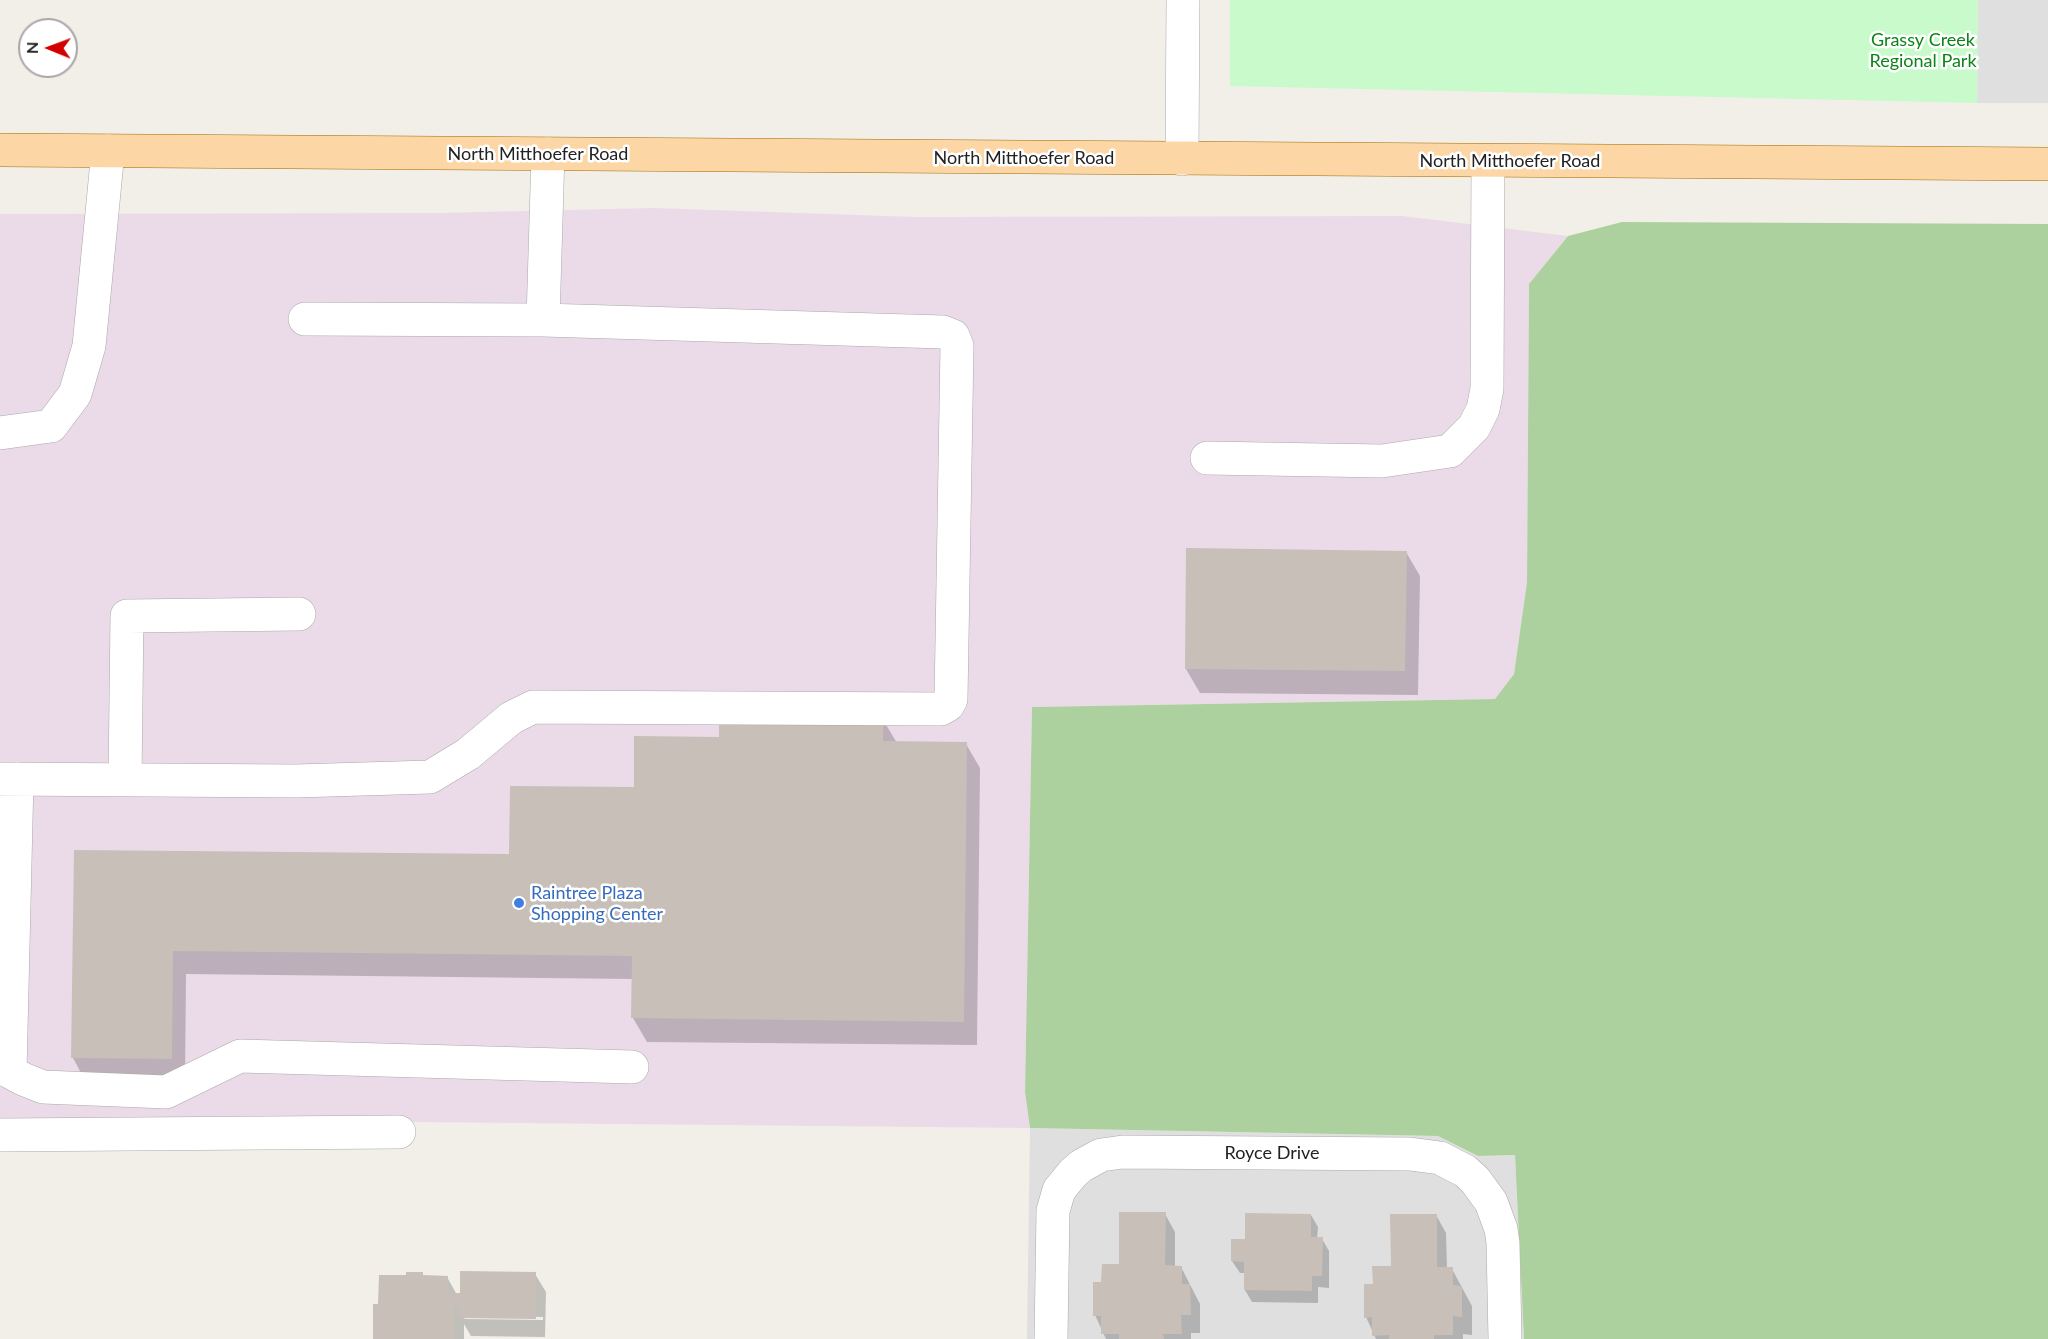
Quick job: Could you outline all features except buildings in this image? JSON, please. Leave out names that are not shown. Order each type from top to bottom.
[{"type":"main road","name":"North Mitthoefer Road","points":[[0,150],[2048,164]]},
{"type":"street","points":[[1182,159],[1183,0]]},
{"type":"street","points":[[0,433],[51,426],[75,394],[89,346],[108,151]]},
{"type":"street","points":[[543,320],[548,154]]},
{"type":"street","points":[[1207,458],[1382,461],[1450,451],[1474,427],[1483,409],[1487,388],[1488,161]]},
{"type":"street","points":[[305,319],[543,320],[944,332],[953,336],[957,346],[957,357],[951,699],[948,705],[940,709],[533,707],[511,718],[468,754],[430,777],[296,781],[9,779],[10,1072],[23,1079],[43,1087],[166,1092],[240,1056],[632,1067]]},
{"type":"street","points":[[125,780],[127,616],[299,614]]},
{"type":"street","points":[[0,1135],[399,1132]]},
{"type":"street","name":"Royce Drive","points":[[1051,1339],[1053,1211],[1059,1190],[1073,1173],[1101,1155],[1135,1152],[1410,1154],[1440,1158],[1465,1171],[1475,1180],[1491,1202],[1501,1229],[1505,1339]]},
{"type":"shaded area","points":[[1978,0],[2048,0],[2048,103],[1977,103]]},
{"type":"shaded area","points":[[653,208],[916,217],[1402,216],[1568,236],[1529,284],[1527,582],[1514,674],[1495,699],[1032,707],[1025,1092],[1030,1128],[0,1118],[0,214],[439,213]]},
{"type":"shaded area","points":[[1030,1128],[1438,1136],[1478,1156],[1515,1155],[1524,1339],[1027,1339]]},
{"type":"green space","name":"Grassy Creek Regional Park","points":[[1230,0],[1978,0],[1977,103],[1230,86]]},
{"type":"green space","points":[[1622,222],[2048,224],[2048,1339],[1524,1339],[1515,1155],[1478,1156],[1438,1136],[1030,1128],[1025,1092],[1032,707],[1495,699],[1514,674],[1527,582],[1529,284],[1568,236]]},
{"type":"place","name":"Raintree Plaza Shopping Center","points":[[519,903]]}]
